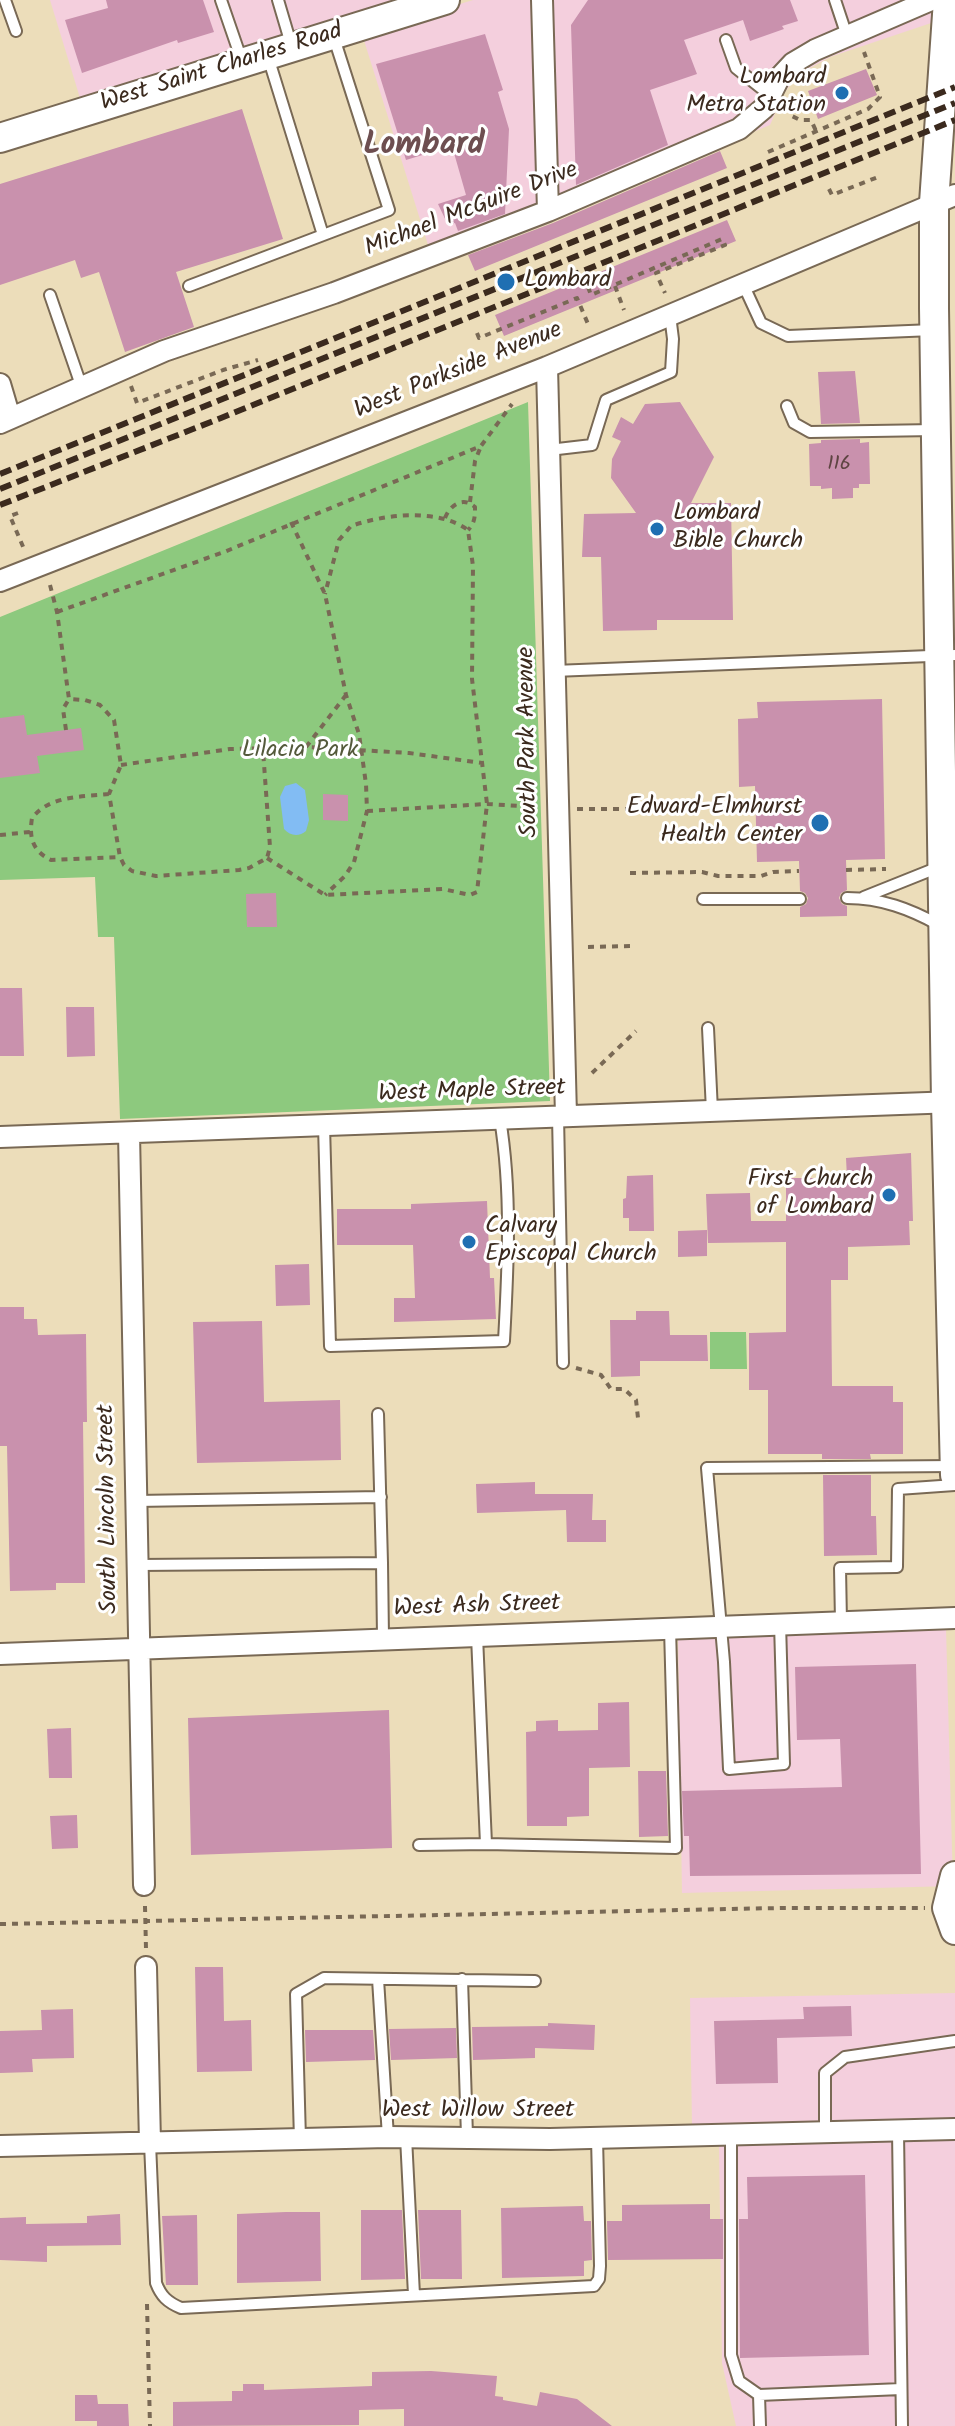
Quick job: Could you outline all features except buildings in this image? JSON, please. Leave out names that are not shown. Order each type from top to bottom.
[{"type":"main road","name":"West Saint Charles Road","points":[[0,138],[445,0]]},
{"type":"main road","points":[[948,0],[945,199],[935,330],[948,656],[948,883],[945,928],[951,1102],[955,1475]]},
{"type":"main road","points":[[955,1876],[947,1908],[955,1930]]},
{"type":"street","points":[[542,0],[548,211]]},
{"type":"street","name":"Michael McGuire Drive","points":[[5,420],[164,351],[334,293],[548,211],[739,129],[764,108],[779,78],[793,63],[815,50],[854,41],[931,0]]},
{"type":"street","name":"West Parkside Avenue","points":[[0,581],[547,367],[945,199]]},
{"type":"street","name":"South Park Avenue","points":[[547,367],[562,1116]]},
{"type":"street","points":[[1,387],[5,420]]},
{"type":"street","name":"West Maple Street","points":[[0,1137],[951,1102]]},
{"type":"street","name":"South Lincoln Street","points":[[129,1133],[144,1885]]},
{"type":"street","name":"West Ash Street","points":[[0,1654],[383,1637],[955,1618]]},
{"type":"street","points":[[146,1967],[150,2143]]},
{"type":"street","name":"West Willow Street","points":[[0,2146],[467,2136],[597,2138],[955,2129]]},
{"type":"lane","points":[[5,0],[16,31]]},
{"type":"lane","points":[[221,0],[267,55],[323,235]]},
{"type":"lane","points":[[267,55],[278,0]]},
{"type":"lane","points":[[835,0],[854,41]]},
{"type":"lane","points":[[189,286],[389,210],[333,35]]},
{"type":"lane","points":[[726,40],[736,68],[770,95]]},
{"type":"lane","points":[[743,284],[761,323],[788,336],[935,330]]},
{"type":"lane","points":[[50,295],[82,388]]},
{"type":"lane","points":[[549,450],[592,445],[606,400],[671,372],[673,339],[670,315]]},
{"type":"lane","points":[[787,406],[794,423],[810,432],[939,424]]},
{"type":"lane","points":[[554,671],[948,656]]},
{"type":"lane","points":[[847,898],[948,883]]},
{"type":"lane","points":[[861,898],[909,908],[945,928]]},
{"type":"lane","points":[[703,899],[800,899]]},
{"type":"lane","points":[[708,1028],[712,1111]]},
{"type":"lane","points":[[562,1116],[563,1363]]},
{"type":"lane","points":[[324,1125],[330,1346],[504,1341],[507,1294],[505,1152],[500,1119]]},
{"type":"lane","points":[[378,1414],[383,1637]]},
{"type":"lane","points":[[780,1623],[784,1764],[729,1769],[721,1626],[707,1468],[955,1466]]},
{"type":"lane","points":[[841,1622],[840,1568],[897,1567],[898,1489],[955,1485]]},
{"type":"lane","points":[[136,1501],[381,1497]]},
{"type":"lane","points":[[138,1565],[382,1563]]},
{"type":"lane","points":[[419,1845],[676,1848],[670,1628]]},
{"type":"lane","points":[[477,1634],[486,1844]]},
{"type":"lane","points":[[300,2140],[296,1994],[324,1978],[535,1981]]},
{"type":"lane","points":[[378,1979],[414,2295]]},
{"type":"lane","points":[[462,1979],[467,2136]]},
{"type":"lane","points":[[825,2132],[825,2073],[845,2057],[955,2041]]},
{"type":"lane","points":[[898,2131],[902,2426]]},
{"type":"lane","points":[[731,2134],[731,2355],[739,2381],[759,2395],[901,2389]]},
{"type":"lane","points":[[150,2143],[156,2283],[161,2295],[181,2308],[594,2286],[599,2279],[600,2266],[597,2138]]},
{"type":"lane","points":[[759,2395],[760,2426]]},
{"type":"path","points":[[768,152],[868,109],[880,97],[854,41]]},
{"type":"path","points":[[790,104],[790,115],[800,120],[811,120],[817,131]]},
{"type":"path","points":[[829,189],[832,195],[878,177]]},
{"type":"path","points":[[588,287],[591,295],[722,239],[725,245],[656,273],[665,293]]},
{"type":"path","points":[[614,285],[624,310]]},
{"type":"path","points":[[477,333],[479,338],[577,298],[588,324]]},
{"type":"path","points":[[125,369],[137,403],[258,360]]},
{"type":"path","points":[[470,502],[475,461],[481,446],[516,399]]},
{"type":"path","points":[[57,612],[224,552],[481,446]]},
{"type":"path","points":[[267,858],[325,895],[443,889],[470,895],[477,892],[487,804],[472,679],[473,566],[468,530],[473,524],[475,507],[470,502],[461,501],[453,505],[445,518]]},
{"type":"path","points":[[16,530],[10,516],[18,513]]},
{"type":"path","points":[[325,594],[339,540],[351,526],[414,515],[437,515],[468,530]]},
{"type":"path","points":[[291,522],[325,594],[346,695],[362,750],[367,811],[354,862],[345,876],[325,895]]},
{"type":"path","points":[[44,563],[57,612],[69,699],[63,709],[66,730]]},
{"type":"path","points":[[306,747],[346,695]]},
{"type":"path","points":[[69,699],[100,705],[108,712],[117,730],[121,765],[109,794],[120,857],[132,871],[156,876],[239,870],[267,858],[270,847],[263,750]]},
{"type":"path","points":[[121,765],[230,749],[306,747],[409,753],[482,763]]},
{"type":"path","points":[[109,794],[47,804],[32,818],[30,832],[32,843],[40,855],[51,860],[120,857]]},
{"type":"path","points":[[367,811],[487,804],[627,809]]},
{"type":"path","points":[[0,835],[30,832]]},
{"type":"path","points":[[630,873],[702,872],[718,876],[747,876],[799,871]]},
{"type":"path","points":[[588,947],[633,946]]},
{"type":"path","points":[[592,1073],[636,1031]]},
{"type":"path","points":[[563,1363],[601,1375],[611,1389],[624,1389],[636,1400],[638,1418]]},
{"type":"path","points":[[144,1885],[146,1967]]},
{"type":"path","points":[[0,1924],[764,1908],[931,1908]]},
{"type":"shaded area","points":[[50,0],[402,0],[80,98]]},
{"type":"shaded area","points":[[473,0],[941,0],[940,20],[830,57],[799,74],[784,93],[770,125],[434,264],[362,34]]},
{"type":"shaded area","points":[[946,1628],[953,1886],[682,1893],[678,1637]]},
{"type":"shaded area","points":[[955,1993],[955,2120],[692,2125],[690,1998]]},
{"type":"shaded area","points":[[955,2139],[955,2426],[736,2426],[722,2363],[719,2144]]},
{"type":"green space","name":"Lilacia Park","points":[[528,402],[550,1101],[120,1119],[114,937],[98,937],[95,877],[0,880],[0,617]]},
{"type":"green space","points":[[710,1332],[746,1332],[747,1369],[710,1369]]},
{"type":"water","points":[[296,783],[305,790],[309,820],[306,831],[295,835],[284,829],[280,797],[285,786]]},
{"type":"railway","points":[[0,474],[955,87]]},
{"type":"railway","points":[[0,489],[955,103]]},
{"type":"railway","points":[[0,505],[955,120]]},
{"type":"place","name":"Lombard Metra Station","points":[[842,93]]},
{"type":"place","name":"Lombard","points":[[506,282]]},
{"type":"place","name":"Lombard Bible Church","points":[[657,529]]},
{"type":"place","name":"Edward-Elmhurst Health Center","points":[[820,823]]},
{"type":"place","name":"First Church of Lombard","points":[[889,1195]]},
{"type":"place","name":"Calvary Episcopal Church","points":[[469,1242]]},
{"type":"district","name":"Lombard","points":[[424,148]]}]
